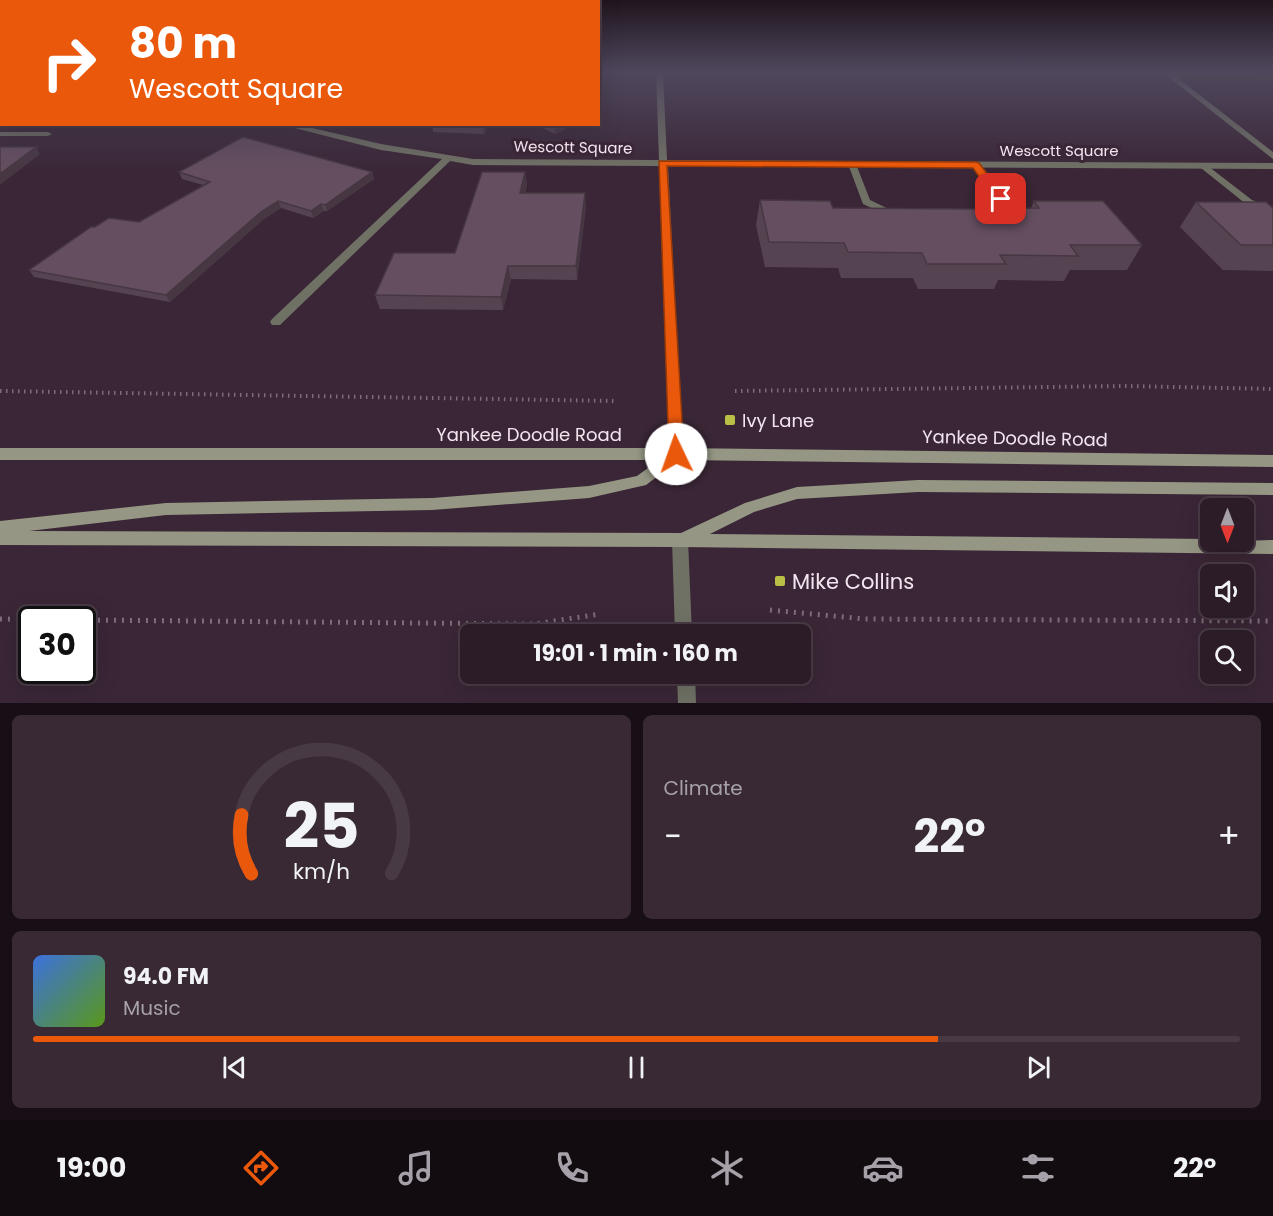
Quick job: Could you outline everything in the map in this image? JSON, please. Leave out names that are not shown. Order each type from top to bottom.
[{"type":"main road","name":"Yankee Doodle Road","points":[[0,454],[676,454],[1273,461]]},
{"type":"main road","points":[[0,528],[166,509],[432,504],[589,492],[640,481],[676,454]]},
{"type":"main road","points":[[680,540],[750,507],[797,493],[918,486],[1273,489]]},
{"type":"main road","points":[[0,538],[680,540],[1273,547]]},
{"type":"street","points":[[660,105],[676,454]]},
{"type":"street","points":[[1207,105],[1273,156]]},
{"type":"street","name":"Wescott Square","points":[[292,126],[381,147],[473,162],[1273,166]]},
{"type":"street","points":[[0,134],[48,134]]},
{"type":"street","points":[[276,322],[448,158]]},
{"type":"street","points":[[852,164],[866,202],[896,216],[908,216]]},
{"type":"street","points":[[976,165],[1001,199],[991,216],[979,216]]},
{"type":"street","points":[[1204,166],[1249,202],[1273,211]]},
{"type":"street","points":[[680,540],[684,624]]},
{"type":"street","points":[[686,684],[687,703]]},
{"type":"path","points":[[735,391],[1125,386],[1273,389]]},
{"type":"path","points":[[0,391],[615,401]]},
{"type":"path","points":[[770,610],[865,619],[1273,621]]},
{"type":"path","points":[[96,620],[534,624],[600,614]]},
{"type":"path","points":[[0,619],[18,619]]},
{"type":"building","points":[[243,137],[372,172],[325,205],[321,204],[311,211],[278,201],[261,212],[166,295],[29,270],[91,227],[109,218],[139,222],[210,182],[179,172]]},
{"type":"building","points":[[0,147],[36,147],[0,174]]},
{"type":"building","points":[[482,172],[525,172],[520,193],[585,193],[576,266],[508,266],[501,297],[375,295],[394,253],[455,253]]},
{"type":"building","points":[[760,200],[830,201],[833,208],[972,209],[1039,208],[1034,201],[1103,201],[1142,245],[1070,245],[1078,256],[1000,255],[1006,264],[927,264],[922,253],[848,252],[844,243],[769,242]]},
{"type":"building","points":[[1196,202],[1266,202],[1273,208],[1273,245],[1241,245]]},
{"type":"place","name":"Ivy Lane","points":[[730,420]]},
{"type":"place","name":"Mike Collins","points":[[780,581]]},
{"type":"route","points":[[676,454],[662,163],[976,165],[1001,199]]}]
